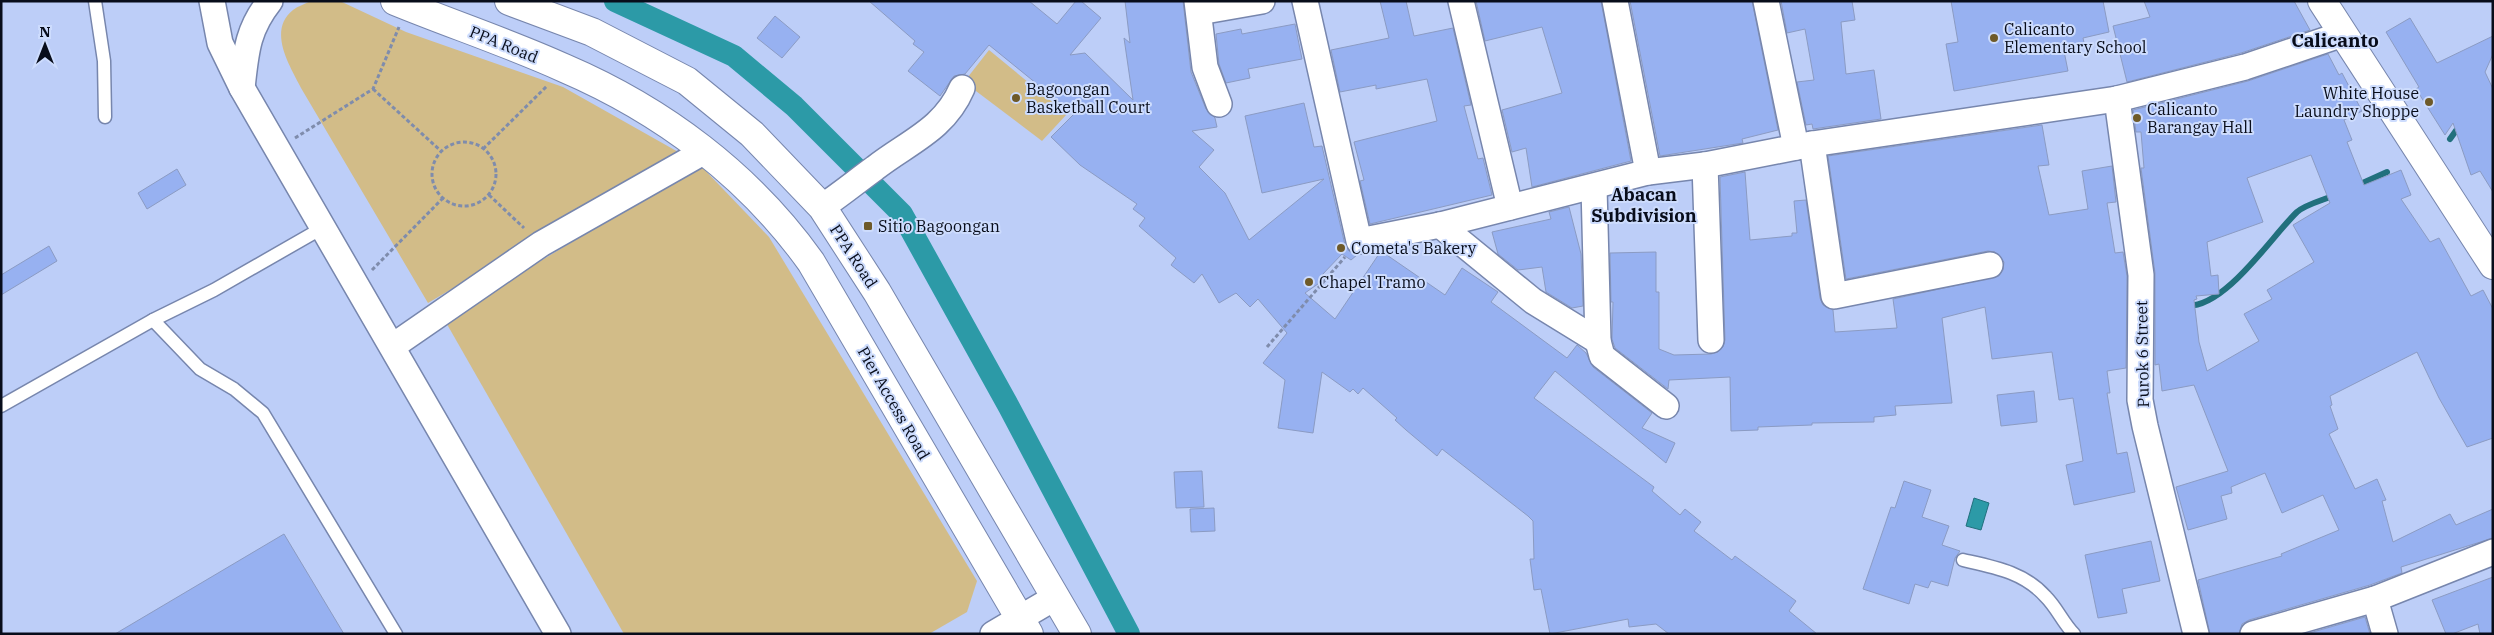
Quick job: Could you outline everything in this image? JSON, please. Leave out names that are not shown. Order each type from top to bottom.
[{"type":"main road","name":"PPA Road","points":[[508,1],[592,32],[687,81],[752,134],[822,208],[877,292],[1077,634]]},
{"type":"main road","points":[[2322,1],[2493,265]]},
{"type":"main road","name":"PPA Road","points":[[401,4],[566,68],[628,100],[705,151],[757,196]]},
{"type":"main road","name":"Pier Access Road","points":[[757,196],[786,228],[811,262],[1024,626]]},
{"type":"street","points":[[212,1],[220,43],[242,88],[358,285],[558,634]]},
{"type":"street","points":[[242,88],[247,42],[257,19],[270,1]]},
{"type":"street","points":[[1219,104],[1205,67],[1198,7],[1262,1]]},
{"type":"street","points":[[1305,1],[1358,241],[1440,225],[1648,172],[1705,164],[1804,145],[2117,99],[2245,67],[2343,34]]},
{"type":"street","points":[[1461,1],[1510,207]]},
{"type":"street","points":[[1614,1],[1648,172]]},
{"type":"street","points":[[1766,1],[1804,145],[1834,296],[1990,265]]},
{"type":"street","points":[[822,208],[866,174],[929,131],[953,107],[962,88]]},
{"type":"street","name":"Purok 6 Street","points":[[2117,99],[2141,275],[2140,400],[2144,426],[2196,634]]},
{"type":"street","points":[[393,346],[541,244],[705,151]]},
{"type":"street","points":[[1705,164],[1711,340]]},
{"type":"street","points":[[1594,187],[1598,341],[1602,356],[1666,406]]},
{"type":"street","points":[[1440,225],[1533,301],[1598,341]]},
{"type":"street","points":[[2253,634],[2375,599],[2493,552]]},
{"type":"street","points":[[993,634],[1024,626],[1056,597]]},
{"type":"street","points":[[2375,599],[2385,634]]},
{"type":"lane","points":[[94,1],[104,61],[105,117]]},
{"type":"lane","points":[[1,406],[152,320],[214,290],[324,227]]},
{"type":"lane","points":[[152,320],[200,369],[234,390],[263,413],[396,634]]},
{"type":"lane","points":[[1963,560],[1998,568],[2025,578],[2046,597],[2074,634]]},
{"type":"path","points":[[278,149],[373,89],[401,4]]},
{"type":"path","points":[[484,149],[566,68]]},
{"type":"path","points":[[373,89],[442,152]]},
{"type":"path","points":[[467,142],[484,149],[489,154],[496,169],[494,185],[489,195],[470,205],[454,204],[443,198],[436,189],[432,174],[437,158],[442,152],[449,146],[467,142]]},
{"type":"path","points":[[489,195],[541,244]]},
{"type":"path","points":[[358,285],[443,198]]},
{"type":"path","points":[[1267,347],[1358,241]]},
{"type":"shaded area","points":[[311,1],[342,2],[406,32],[563,87],[680,153],[428,303],[301,88],[283,49],[281,38],[285,18],[293,10]]},
{"type":"shaded area","name":"Bagoongan Basketball Court","points":[[989,50],[1067,114],[1042,141],[964,82]]},
{"type":"shaded area","points":[[700,165],[769,237],[977,581],[967,612],[929,634],[624,634],[444,319]]},
{"type":"shaded area","points":[[1974,498],[1989,503],[1981,530],[1966,526]]},
{"type":"building","points":[[869,1],[1029,1],[1057,24],[1076,1],[1081,1],[1101,18],[1070,55],[1085,53],[1133,100],[1124,38],[1130,43],[1125,1],[1183,1],[1191,72],[1206,109],[1215,118],[1217,127],[1192,131],[1214,150],[1199,167],[1225,193],[1249,240],[1324,179],[1262,193],[1245,116],[1304,103],[1314,147],[1322,146],[1345,245],[1349,251],[1357,255],[1351,260],[1342,254],[1322,275],[1325,279],[1305,293],[1335,319],[1381,251],[1445,295],[1462,268],[1498,292],[1491,302],[1567,358],[1577,345],[1586,353],[1593,367],[1652,413],[1642,428],[1675,443],[1666,463],[1555,371],[1534,398],[1654,487],[1652,491],[1680,515],[1685,509],[1701,522],[1694,531],[1732,560],[1735,556],[1796,601],[1789,611],[1817,634],[1669,634],[1656,624],[1629,627],[1628,619],[1550,634],[1541,589],[1534,590],[1530,559],[1534,559],[1533,521],[1528,516],[1442,449],[1437,456],[1395,420],[1397,418],[1363,388],[1358,394],[1353,389],[1350,392],[1322,372],[1313,433],[1278,428],[1285,380],[1263,363],[1287,333],[1258,299],[1250,307],[1236,293],[1219,303],[1202,274],[1194,283],[1171,265],[1176,258],[1139,226],[1145,218],[1133,209],[1137,204],[1080,165],[1051,137],[1074,114],[989,45],[965,74],[954,76],[940,96],[908,71],[924,52],[913,44],[915,41]]},
{"type":"building","points":[[1380,1],[1406,1],[1414,36],[1453,28],[1471,105],[1464,106],[1478,159],[1483,158],[1492,195],[1370,224],[1360,181],[1364,180],[1354,142],[1437,121],[1427,79],[1376,89],[1376,85],[1340,92],[1331,50],[1389,38]]},
{"type":"building","points":[[1476,1],[1601,1],[1631,161],[1532,187],[1526,148],[1512,152],[1502,110],[1562,93],[1542,27],[1485,41]]},
{"type":"building","points":[[1630,1],[1752,1],[1778,130],[1742,139],[1743,143],[1660,156]]},
{"type":"building","points":[[1781,1],[1852,1],[1855,20],[1841,22],[1846,74],[1874,70],[1881,119],[1813,129],[1812,124],[1806,125],[1797,82],[1814,80],[1805,29],[1787,33]]},
{"type":"building","points":[[1951,1],[2103,1],[2109,32],[2083,38],[2085,47],[2064,51],[2068,71],[1954,91],[1946,44],[1958,42]]},
{"type":"building","points":[[2144,1],[2294,1],[2310,30],[2241,53],[2127,82],[2113,26],[2150,17]]},
{"type":"building","points":[[775,16],[800,37],[782,58],[757,38]]},
{"type":"building","points":[[2410,18],[2437,63],[2493,36],[2493,54],[2485,72],[2493,89],[2493,192],[2480,171],[2471,175],[2453,123],[2445,135],[2416,89],[2419,87],[2386,32]]},
{"type":"building","points":[[1295,24],[1302,59],[1248,69],[1250,78],[1226,83],[1219,64],[1216,34],[1241,29],[1242,34]]},
{"type":"building","points":[[2328,54],[2339,75],[2342,73],[2362,111],[2344,120],[2352,140],[2347,142],[2364,185],[2401,170],[2411,195],[2401,199],[2430,242],[2439,238],[2471,296],[2483,290],[2493,309],[2493,438],[2467,447],[2439,398],[2417,352],[2330,396],[2332,405],[2330,406],[2338,429],[2329,434],[2355,489],[2377,479],[2386,500],[2382,501],[2393,542],[2450,514],[2456,525],[2493,509],[2493,538],[2401,567],[2402,573],[2370,585],[2249,620],[2242,624],[2239,634],[2210,634],[2198,580],[2282,556],[2281,554],[2339,530],[2323,495],[2282,513],[2265,473],[2231,487],[2232,493],[2221,496],[2227,519],[2188,530],[2176,487],[2228,471],[2194,385],[2162,391],[2159,364],[2155,365],[2155,273],[2141,168],[2144,168],[2141,132],[2136,132],[2133,110],[2248,81]],"holes":[[[2311,155],[2330,203],[2293,225],[2314,262],[2267,290],[2272,299],[2244,314],[2259,341],[2207,371],[2199,342],[2194,300],[2197,299],[2196,296],[2219,294],[2218,275],[2211,276],[2207,242],[2263,222],[2247,178]]]},
{"type":"building","points":[[2042,125],[2049,165],[2038,166],[2049,215],[2088,209],[2082,171],[2112,166],[2116,202],[2107,203],[2115,253],[2123,252],[2127,276],[2126,368],[2107,371],[2110,393],[2107,393],[2117,454],[2127,452],[2135,492],[2074,505],[2066,465],[2083,461],[2073,398],[2059,400],[2052,352],[1992,359],[1985,307],[1942,318],[1952,403],[1895,406],[1896,415],[1874,417],[1874,422],[1812,423],[1812,425],[1758,427],[1758,430],[1731,431],[1730,377],[1669,380],[1668,389],[1615,348],[1612,339],[1613,302],[1611,302],[1610,253],[1656,252],[1656,292],[1659,292],[1659,349],[1674,355],[1711,354],[1718,352],[1723,347],[1725,340],[1720,177],[1745,172],[1750,240],[1792,236],[1792,233],[1797,233],[1794,201],[1806,200],[1820,298],[1823,305],[1833,310],[1835,332],[1897,328],[1893,299],[1999,276],[2003,270],[2004,262],[1995,252],[1988,251],[1846,279],[1828,156]]},
{"type":"building","points":[[177,169],[186,185],[147,209],[138,193]]},
{"type":"building","points":[[1569,207],[1581,254],[1583,306],[1572,308],[1546,292],[1542,267],[1518,270],[1498,254],[1492,232],[1551,219],[1549,212]]},
{"type":"building","points":[[49,246],[57,261],[1,295],[1,275]]},
{"type":"building","points":[[2034,391],[2037,422],[2001,426],[1997,395]]},
{"type":"building","points":[[1202,471],[1204,507],[1176,508],[1174,472]]},
{"type":"building","points":[[1904,481],[1931,490],[1922,517],[1949,526],[1942,545],[1960,551],[1955,558],[1948,586],[1931,581],[1928,588],[1915,584],[1909,604],[1863,589],[1891,507],[1895,508]]},
{"type":"building","points":[[1214,508],[1215,531],[1191,532],[1190,509]]},
{"type":"building","points":[[284,534],[344,634],[115,634]]},
{"type":"building","points":[[2151,541],[2160,581],[2122,589],[2127,613],[2098,618],[2085,555]]},
{"type":"building","points":[[2493,577],[2493,634],[2480,634],[2478,624],[2452,634],[2446,634],[2432,600]]},
{"type":"building","points":[[2365,617],[2370,634],[2306,634]]},
{"type":"waterway","points":[[615,1],[734,56],[794,106],[902,214],[1009,407],[1129,634]]},
{"type":"waterway","points":[[2450,139],[2460,125]]},
{"type":"waterway","points":[[2356,186],[2387,172]]},
{"type":"waterway","points":[[2187,306],[2202,303],[2217,295],[2247,269],[2297,212],[2310,204],[2335,195]]},
{"type":"place","name":"Calicanto Elementary School","points":[[1994,38]]},
{"type":"place","name":"Bagoongan Basketball Court","points":[[1016,98]]},
{"type":"place","name":"White House Laundry Shoppe","points":[[2429,102]]},
{"type":"place","name":"Calicanto Barangay Hall","points":[[2137,118]]},
{"type":"place","name":"Sitio Bagoongan","points":[[868,226]]},
{"type":"place","name":"Cometa's Bakery","points":[[1341,248]]},
{"type":"place","name":"Chapel Tramo","points":[[1309,282]]},
{"type":"district","name":"Calicanto","points":[[2335,40]]},
{"type":"district","name":"Abacan Subdivision","points":[[1644,205]]}]
